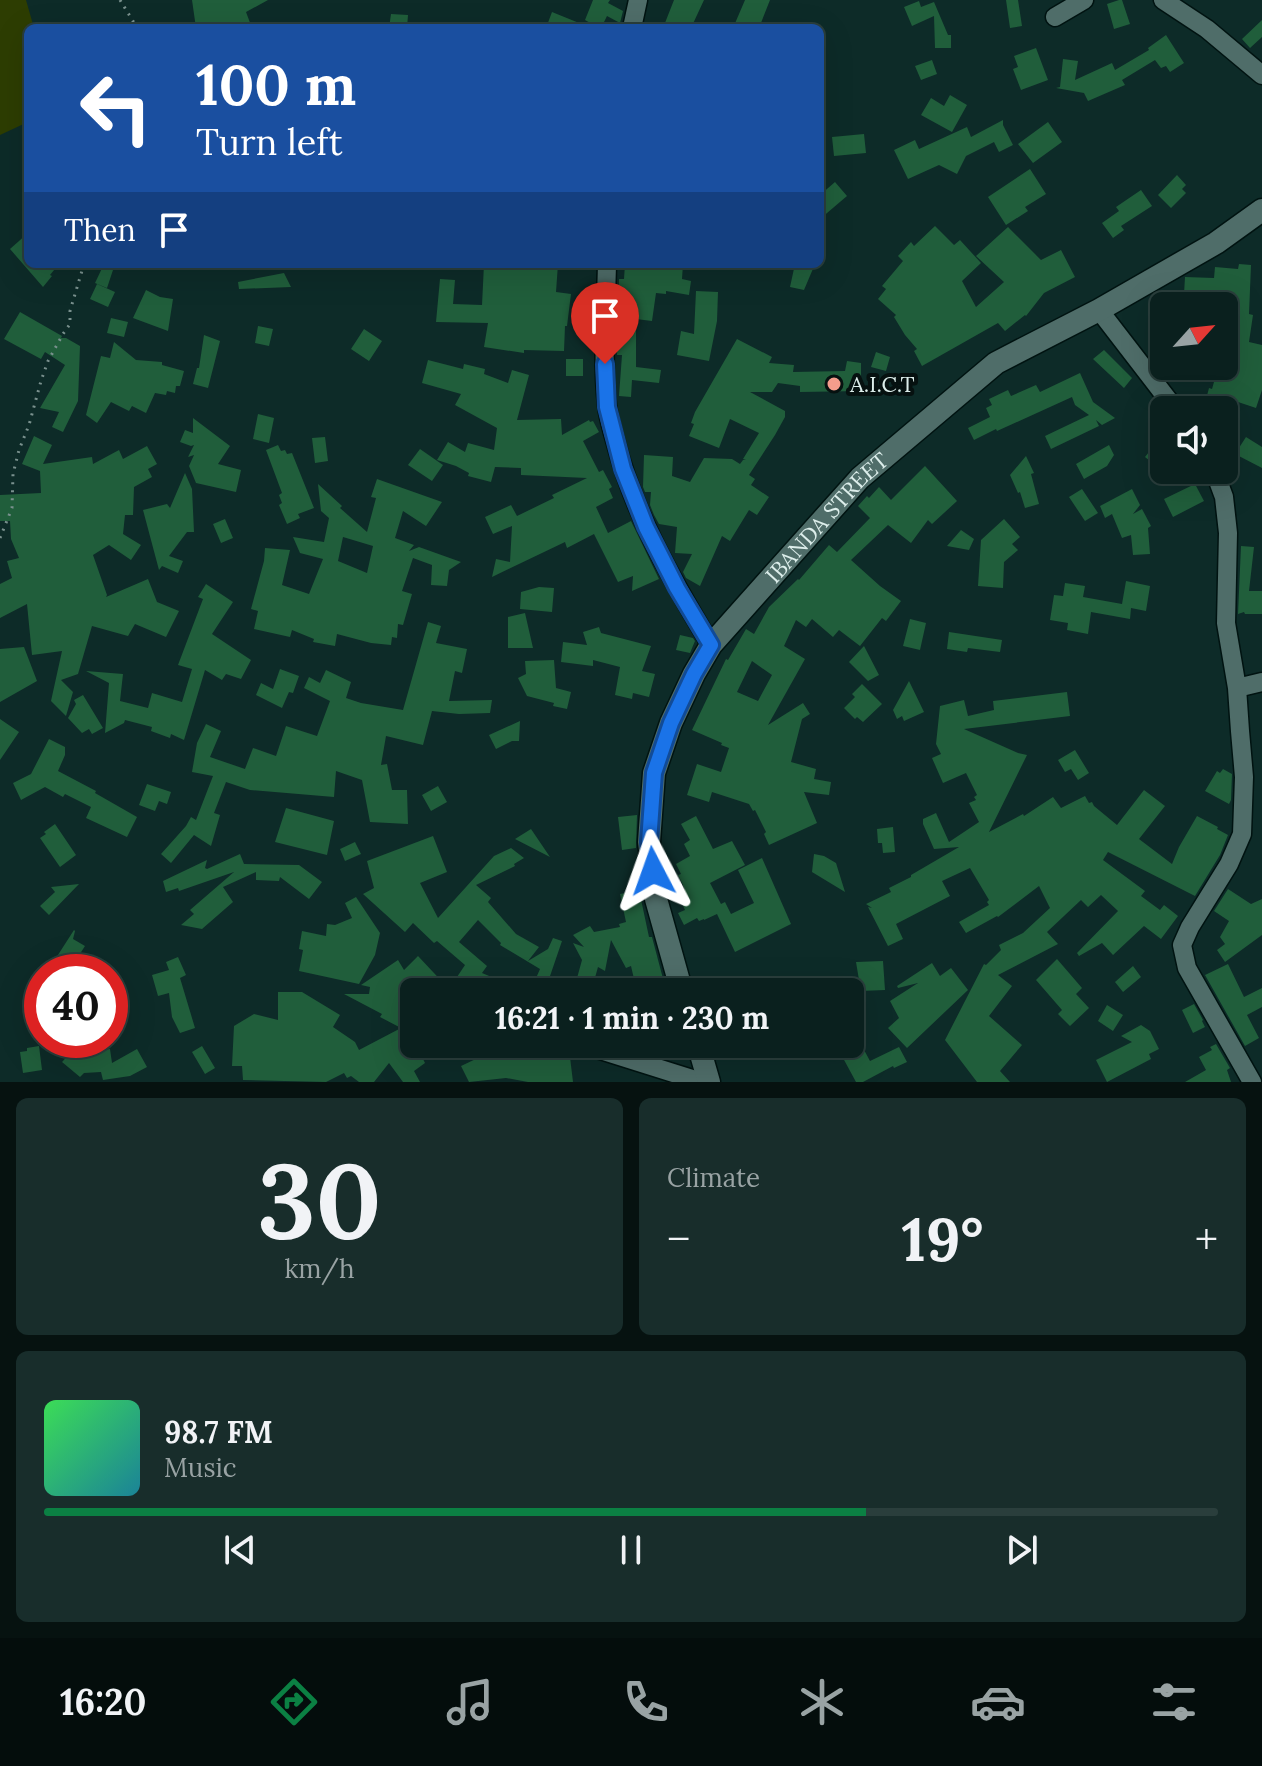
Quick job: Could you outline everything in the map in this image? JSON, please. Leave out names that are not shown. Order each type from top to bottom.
[{"type":"street","points":[[633,24],[638,0]]},
{"type":"street","points":[[1055,17],[1084,0]]},
{"type":"street","points":[[1163,0],[1207,29],[1262,75]]},
{"type":"street","name":"IBANDA STREET","points":[[678,978],[656,899],[649,842],[654,773],[671,723],[711,645],[860,478],[996,363],[1099,310],[1216,243],[1262,210]]},
{"type":"street","points":[[607,268],[607,407],[623,469],[646,527],[711,645]]},
{"type":"street","points":[[1099,310],[1165,396]]},
{"type":"street","points":[[1219,484],[1224,497],[1228,533],[1226,623],[1237,688],[1244,777],[1242,834],[1229,864],[1182,945],[1187,968],[1252,1082]]},
{"type":"street","points":[[1237,688],[1262,682]]},
{"type":"street","points":[[626,1058],[702,1082]]},
{"type":"street","points":[[702,1058],[709,1082]]},
{"type":"path","points":[[120,0],[135,24]]},
{"type":"path","points":[[0,538],[12,508],[13,474],[19,450],[48,361],[70,324],[70,311],[83,268]]},
{"type":"green space","points":[[0,0],[26,0],[33,24],[24,24],[24,124],[0,135]]},
{"type":"building","points":[[192,0],[268,0],[246,12],[250,24],[195,24]]},
{"type":"building","points":[[593,0],[610,0],[608,3],[623,11],[620,23],[607,16],[603,24],[585,20]]},
{"type":"building","points":[[674,0],[704,0],[693,24],[665,24]]},
{"type":"building","points":[[745,0],[770,0],[761,24],[735,24]]},
{"type":"building","points":[[1006,0],[1018,0],[1022,26],[1010,28]]},
{"type":"building","points":[[1122,0],[1130,24],[1114,29],[1107,4]]},
{"type":"building","points":[[919,1],[921,7],[934,2],[948,35],[951,35],[951,48],[935,48],[934,16],[912,26],[904,7]]},
{"type":"building","points":[[552,12],[582,24],[548,24]]},
{"type":"building","points":[[391,14],[408,15],[407,24],[390,24]]},
{"type":"building","points":[[1262,20],[1262,37],[1250,48],[1242,39]]},
{"type":"building","points":[[1166,35],[1184,63],[1170,72],[1166,66],[1161,68],[1155,60],[1122,80],[1125,85],[1088,101],[1084,93],[1056,88],[1060,87],[1063,59],[1078,61],[1075,80],[1112,63],[1115,70],[1149,50]]},
{"type":"building","points":[[1036,48],[1048,80],[1021,90],[1013,69],[1018,67],[1014,56]]},
{"type":"building","points":[[932,60],[937,74],[921,80],[915,66]]},
{"type":"building","points":[[950,95],[967,105],[952,132],[921,115],[931,98],[944,106]]},
{"type":"building","points":[[1003,120],[1013,145],[999,152],[994,142],[966,156],[957,174],[939,165],[908,179],[894,150],[915,140],[919,149],[967,127],[971,137]]},
{"type":"building","points":[[1048,122],[1062,142],[1033,163],[1018,144]]},
{"type":"building","points":[[864,134],[866,153],[834,156],[832,137]]},
{"type":"building","points":[[1030,169],[1046,194],[1025,207],[1028,211],[1006,225],[988,197]]},
{"type":"building","points":[[1177,175],[1186,185],[1182,189],[1186,193],[1171,208],[1158,195]]},
{"type":"building","points":[[835,182],[847,196],[824,216],[824,192]]},
{"type":"building","points":[[1141,190],[1152,206],[1121,226],[1124,230],[1113,238],[1102,223],[1119,211],[1116,207]]},
{"type":"building","points":[[935,226],[954,245],[960,240],[981,263],[962,281],[976,307],[1004,282],[976,256],[1008,227],[1041,260],[1061,250],[1075,277],[1044,293],[1026,316],[1005,331],[998,323],[922,366],[914,351],[917,349],[905,335],[894,317],[896,315],[878,299],[886,289],[882,286],[903,261],[898,256],[911,242],[914,246]]},
{"type":"building","points":[[24,237],[24,265],[10,249]]},
{"type":"building","points":[[1239,264],[1251,265],[1249,314],[1253,315],[1249,342],[1262,345],[1262,390],[1256,408],[1238,402],[1238,396],[1207,396],[1215,380],[1238,380],[1238,292],[1184,292],[1185,277],[1214,278],[1215,267],[1238,269]]},
{"type":"building","points":[[26,268],[56,268],[43,287]]},
{"type":"building","points":[[102,268],[114,268],[107,288],[95,283]]},
{"type":"building","points":[[484,268],[558,268],[556,292],[571,294],[564,351],[524,350],[524,353],[484,347],[488,323],[436,322],[440,279],[455,280],[453,304],[482,305]]},
{"type":"building","points":[[625,268],[683,268],[682,279],[691,281],[689,295],[666,291],[666,294],[656,293],[652,321],[636,319],[636,367],[661,370],[659,383],[632,380],[631,397],[619,396],[622,355],[617,355],[619,279],[624,279]]},
{"type":"building","points":[[794,268],[813,268],[804,290],[790,287]]},
{"type":"building","points":[[284,273],[291,287],[239,289],[238,282]]},
{"type":"building","points":[[97,284],[115,292],[108,307],[90,299]]},
{"type":"building","points":[[146,290],[173,299],[168,331],[133,318]]},
{"type":"building","points":[[696,291],[718,292],[717,321],[709,361],[677,355],[681,331],[694,334]]},
{"type":"building","points":[[20,312],[61,338],[80,346],[78,401],[63,432],[52,427],[59,412],[40,408],[65,365],[45,352],[41,359],[4,339]]},
{"type":"building","points":[[111,318],[128,322],[124,337],[107,333]]},
{"type":"building","points":[[258,326],[273,329],[269,346],[255,343]]},
{"type":"building","points":[[364,329],[382,341],[369,361],[351,349]]},
{"type":"building","points":[[204,335],[220,341],[208,388],[193,384]]},
{"type":"building","points":[[737,339],[772,357],[769,363],[794,365],[793,372],[845,371],[847,361],[861,363],[861,391],[800,392],[800,386],[778,383],[772,392],[750,392],[785,411],[775,435],[749,475],[755,479],[751,485],[769,497],[757,515],[749,510],[730,541],[722,536],[700,586],[686,578],[683,572],[692,554],[675,553],[677,527],[659,524],[654,515],[650,505],[651,492],[645,492],[643,487],[644,455],[673,457],[672,476],[690,482],[704,458],[732,459],[740,464],[746,460],[743,459],[759,433],[730,419],[719,448],[689,436],[695,412]]},
{"type":"building","points":[[114,342],[136,360],[162,362],[162,365],[184,371],[175,393],[155,393],[146,413],[132,406],[129,411],[111,402],[97,423],[86,415],[101,356],[110,358]]},
{"type":"building","points":[[1104,350],[1132,378],[1124,388],[1093,359]]},
{"type":"building","points":[[876,352],[890,357],[886,371],[871,367]]},
{"type":"building","points":[[566,359],[583,359],[583,376],[566,376]]},
{"type":"building","points":[[428,360],[463,369],[464,364],[485,369],[484,374],[508,383],[512,370],[529,375],[517,420],[561,419],[562,435],[589,420],[593,421],[599,432],[583,441],[599,472],[603,470],[612,487],[609,489],[613,498],[596,507],[608,533],[631,521],[659,579],[632,591],[633,576],[618,582],[594,534],[567,548],[565,542],[492,577],[496,559],[510,562],[512,526],[493,534],[485,517],[511,505],[517,516],[587,478],[521,475],[521,468],[495,467],[491,482],[468,476],[469,473],[456,466],[437,460],[448,442],[465,452],[468,443],[494,450],[497,428],[455,405],[461,394],[422,383]]},
{"type":"building","points":[[1080,373],[1093,402],[1115,418],[1102,425],[1096,420],[1099,426],[1051,449],[1045,436],[1089,415],[1075,405],[1072,397],[974,440],[968,428],[990,417],[986,408],[992,405],[989,399],[1008,390],[1011,396],[1036,385],[1040,392]]},
{"type":"building","points":[[258,414],[274,418],[269,443],[253,439]]},
{"type":"building","points":[[193,418],[230,446],[218,464],[241,470],[236,492],[196,483],[189,466],[194,455],[188,457],[194,445],[180,442],[185,430],[193,433]]},
{"type":"building","points":[[34,436],[52,445],[43,464],[92,457],[93,464],[119,450],[123,459],[147,446],[157,464],[148,469],[152,477],[134,487],[133,515],[125,515],[123,534],[141,545],[131,560],[109,545],[93,555],[106,597],[148,579],[157,602],[179,611],[166,637],[135,624],[128,636],[92,626],[78,674],[61,680],[73,692],[66,716],[51,701],[62,651],[32,655],[27,604],[0,618],[0,584],[12,578],[7,561],[19,558],[11,539],[10,521],[0,521],[0,495],[41,493],[40,471],[22,464]]},
{"type":"building","points":[[325,437],[328,461],[315,463],[312,438]]},
{"type":"building","points":[[1246,437],[1262,447],[1262,468],[1238,456],[1238,449]]},
{"type":"building","points":[[278,445],[281,451],[292,453],[314,508],[298,514],[300,518],[287,524],[279,505],[282,503],[279,495],[282,493],[266,450]]},
{"type":"building","points":[[1109,445],[1114,455],[1107,466],[1084,479],[1076,464]]},
{"type":"building","points":[[420,449],[443,465],[432,481],[408,465]]},
{"type":"building","points":[[1026,456],[1034,473],[1031,474],[1039,504],[1025,508],[1010,475]]},
{"type":"building","points":[[925,466],[957,501],[932,524],[928,520],[911,543],[888,525],[851,560],[901,601],[886,621],[882,618],[860,646],[839,630],[833,637],[812,619],[806,627],[796,620],[784,646],[805,659],[768,725],[803,703],[810,714],[802,719],[791,762],[816,769],[814,779],[831,782],[829,795],[804,792],[817,823],[769,845],[766,832],[749,804],[712,792],[709,802],[687,795],[697,764],[721,772],[729,748],[692,730],[726,659],[746,629],[754,634],[769,607],[799,580],[829,545],[837,552],[870,518],[858,506],[867,496],[869,498],[879,487],[891,500]],"holes":[[[752,661],[772,675],[758,701],[737,692]]]},
{"type":"building","points":[[185,473],[192,489],[194,532],[187,532],[169,556],[183,561],[178,573],[162,566],[159,570],[143,510],[167,504],[170,508]]},
{"type":"building","points":[[377,479],[442,502],[426,526],[403,511],[395,538],[414,545],[409,551],[419,547],[461,562],[449,570],[447,586],[431,585],[432,565],[413,558],[402,591],[412,594],[403,625],[398,624],[397,638],[392,637],[391,645],[337,634],[335,646],[313,642],[314,639],[292,630],[290,637],[254,629],[258,611],[251,609],[265,548],[290,550],[282,585],[309,594],[323,559],[300,553],[293,537],[324,542],[329,518],[321,511],[318,484],[367,532],[376,498],[371,497]],"holes":[[[343,537],[373,546],[367,573],[338,561]]]},
{"type":"building","points":[[1195,484],[1204,501],[1173,517],[1164,499]]},
{"type":"building","points":[[1082,489],[1098,513],[1085,521],[1069,497]]},
{"type":"building","points":[[1132,489],[1140,505],[1133,514],[1142,509],[1151,526],[1148,528],[1150,554],[1133,555],[1131,535],[1122,538],[1112,514],[1105,518],[1100,506]]},
{"type":"building","points":[[225,519],[233,538],[221,543],[213,524]]},
{"type":"building","points":[[1004,519],[1020,537],[1012,544],[1018,550],[1004,562],[1003,588],[978,586],[981,540]]},
{"type":"building","points":[[961,530],[974,539],[969,550],[947,546]]},
{"type":"building","points":[[1241,546],[1254,547],[1249,591],[1262,591],[1262,614],[1238,614]]},
{"type":"building","points":[[1126,581],[1150,586],[1146,611],[1131,608],[1130,619],[1091,612],[1088,634],[1067,630],[1068,623],[1050,620],[1054,595],[1063,596],[1065,583],[1085,586],[1083,597],[1122,604]]},
{"type":"building","points":[[206,584],[233,602],[212,634],[251,660],[241,679],[226,674],[222,680],[205,670],[184,740],[171,734],[170,738],[151,731],[152,727],[125,720],[105,733],[109,683],[86,671],[123,674],[120,701],[148,708],[152,693],[182,702],[192,669],[178,665],[203,599],[198,597]]},
{"type":"building","points":[[539,587],[554,588],[552,612],[520,609],[521,592]]},
{"type":"building","points":[[525,613],[533,648],[508,648],[508,617]]},
{"type":"building","points":[[910,619],[926,623],[920,650],[903,646]]},
{"type":"building","points":[[428,622],[441,626],[436,643],[467,649],[462,673],[455,671],[449,701],[492,700],[490,713],[432,711],[423,745],[386,736],[381,765],[387,764],[392,790],[407,790],[408,824],[370,822],[362,780],[336,771],[334,797],[250,790],[226,782],[214,813],[220,815],[211,846],[194,835],[171,863],[161,854],[191,817],[196,820],[213,776],[192,772],[197,743],[206,724],[221,731],[210,757],[245,769],[253,748],[276,756],[286,726],[317,736],[330,701],[304,688],[309,677],[320,683],[326,670],[351,682],[346,698],[403,710]]},
{"type":"building","points":[[599,627],[601,633],[651,646],[642,671],[655,674],[649,697],[633,693],[632,699],[615,695],[620,667],[593,660],[593,666],[561,662],[563,642],[587,645],[583,632]]},
{"type":"building","points":[[949,632],[1002,640],[1000,652],[947,649]]},
{"type":"building","points":[[680,635],[695,641],[690,653],[676,650]]},
{"type":"building","points":[[864,646],[879,675],[868,681],[849,662]]},
{"type":"building","points":[[24,647],[37,681],[0,702],[0,649]]},
{"type":"building","points":[[554,660],[556,688],[571,692],[567,709],[527,696],[518,678],[526,674],[525,661]]},
{"type":"building","points":[[280,669],[299,676],[293,693],[289,692],[282,708],[256,695],[261,683],[273,689]]},
{"type":"building","points":[[909,681],[924,712],[904,721],[902,716],[897,719],[893,710]]},
{"type":"building","points":[[862,684],[882,704],[863,722],[844,708]]},
{"type":"building","points":[[1067,692],[1070,716],[964,729],[1027,755],[989,832],[1024,816],[1053,797],[1061,808],[1085,796],[1089,803],[1092,802],[1117,825],[1144,790],[1165,806],[1139,839],[1172,864],[1197,816],[1228,835],[1220,855],[1195,896],[1108,852],[1103,860],[1145,891],[1141,896],[1160,910],[1164,905],[1178,916],[1161,939],[1144,926],[1113,955],[1102,943],[1079,956],[1077,953],[1118,911],[1101,895],[1088,907],[1081,900],[1047,932],[1058,944],[998,975],[1012,986],[989,1016],[1022,1045],[1000,1071],[1010,1082],[977,1082],[945,1040],[984,964],[1001,950],[999,945],[1023,933],[1050,908],[1039,886],[998,917],[966,933],[959,922],[989,905],[970,868],[942,881],[950,896],[896,924],[903,939],[888,946],[868,907],[872,908],[866,904],[891,892],[889,888],[959,847],[934,849],[923,819],[936,813],[949,842],[979,822],[969,803],[976,800],[974,797],[977,795],[966,773],[943,783],[932,758],[941,754],[936,744],[940,706],[964,700],[968,716],[994,710],[993,701]]},
{"type":"building","points":[[83,695],[103,728],[92,734],[89,729],[82,733],[68,718],[76,704],[74,700]]},
{"type":"building","points":[[0,719],[19,732],[0,760]]},
{"type":"building","points":[[520,721],[519,741],[496,749],[489,735]]},
{"type":"building","points":[[49,739],[65,747],[58,771],[137,817],[127,837],[86,818],[91,807],[45,787],[21,800],[13,783],[31,774]]},
{"type":"building","points":[[1075,750],[1089,773],[1078,780],[1071,769],[1065,772],[1058,760]]},
{"type":"building","points":[[1223,769],[1232,774],[1229,804],[1205,791],[1217,771],[1220,773]]},
{"type":"building","points":[[147,784],[171,792],[167,804],[159,801],[155,811],[139,805]]},
{"type":"building","points":[[438,786],[447,802],[431,811],[422,795]]},
{"type":"building","points":[[286,808],[334,821],[327,855],[275,842]]},
{"type":"building","points":[[637,815],[636,848],[622,850],[618,817]]},
{"type":"building","points":[[696,816],[713,849],[732,841],[745,865],[710,883],[721,904],[725,902],[731,914],[754,903],[738,870],[762,858],[791,924],[735,952],[717,914],[699,921],[697,918],[684,925],[678,913],[685,910],[680,899],[685,897],[682,890],[685,889],[676,864],[690,856],[684,844],[690,840],[681,824]]},
{"type":"building","points":[[55,824],[76,855],[60,867],[40,838]]},
{"type":"building","points":[[893,827],[895,852],[883,853],[882,843],[878,843],[877,829]]},
{"type":"building","points":[[531,829],[550,857],[515,839]]},
{"type":"building","points":[[433,836],[447,872],[420,883],[438,918],[494,856],[511,848],[524,858],[515,866],[476,885],[491,898],[488,902],[516,934],[539,947],[528,961],[548,949],[553,938],[562,941],[549,978],[536,978],[540,969],[500,945],[478,920],[459,942],[487,966],[482,973],[494,978],[456,978],[465,965],[413,923],[405,932],[363,894],[374,888],[367,861]]},
{"type":"building","points":[[355,842],[361,854],[345,861],[340,849]]},
{"type":"building","points":[[240,854],[244,864],[299,865],[322,882],[309,899],[280,877],[279,881],[256,880],[256,872],[223,887],[233,902],[202,929],[181,925],[194,914],[190,910],[234,872],[179,891],[178,888],[166,892],[163,881],[207,860],[207,869]]},
{"type":"building","points":[[814,854],[836,863],[845,892],[812,872]]},
{"type":"building","points":[[79,884],[49,915],[40,906],[55,892],[51,887]]},
{"type":"building","points":[[1228,889],[1251,904],[1262,899],[1262,935],[1225,962],[1217,950],[1225,944],[1220,937],[1229,921],[1214,911]]},
{"type":"building","points":[[639,890],[649,937],[652,937],[663,978],[634,978],[631,966],[626,968],[611,940],[605,971],[598,967],[595,978],[577,978],[582,960],[573,943],[584,947],[573,935],[590,926],[594,932],[620,927],[619,924],[626,922],[620,894]]},
{"type":"building","points":[[356,897],[380,933],[375,955],[359,984],[299,971],[303,950],[299,949],[302,931],[326,936],[327,924],[335,925],[352,918],[345,903]]},
{"type":"building","points":[[74,930],[73,939],[85,946],[80,954],[59,954]]},
{"type":"building","points":[[418,956],[439,978],[400,978],[400,1027],[344,994],[369,994],[370,987],[361,985],[398,960],[404,970]]},
{"type":"building","points":[[178,957],[186,975],[180,978],[195,1028],[180,1033],[172,1017],[169,993],[158,996],[152,975],[169,970],[166,962]]},
{"type":"building","points":[[1057,959],[1082,988],[1076,994],[1089,1008],[1070,1026],[1058,1014],[1062,1010],[1036,980]]},
{"type":"building","points":[[883,961],[885,990],[864,991],[864,978],[859,978],[856,962]]},
{"type":"building","points":[[932,963],[940,976],[951,968],[968,990],[907,1048],[888,1028],[899,1018],[890,1001],[918,983],[897,986]]},
{"type":"building","points":[[1228,964],[1244,997],[1262,988],[1262,1007],[1247,1015],[1259,1038],[1245,1046],[1205,975]]},
{"type":"building","points":[[1133,966],[1141,977],[1123,992],[1115,982]]},
{"type":"building","points":[[278,992],[302,992],[340,1015],[333,1027],[355,1042],[359,1050],[400,1029],[400,1058],[425,1058],[425,1063],[414,1071],[420,1082],[403,1082],[389,1063],[374,1082],[359,1082],[351,1076],[347,1078],[344,1073],[326,1082],[243,1080],[242,1066],[232,1066],[234,1026],[254,1014],[278,1020]]},
{"type":"building","points":[[1194,1004],[1205,1027],[1193,1033],[1182,1010]]},
{"type":"building","points":[[1107,1005],[1123,1015],[1113,1031],[1098,1021]]},
{"type":"building","points":[[1141,1025],[1150,1031],[1159,1049],[1149,1054],[1151,1059],[1107,1082],[1096,1060],[1132,1042],[1121,1036]]},
{"type":"building","points":[[1216,1044],[1230,1068],[1227,1070],[1231,1082],[1185,1082],[1206,1070],[1199,1057]]},
{"type":"building","points":[[202,1046],[215,1068],[205,1074],[192,1052]]},
{"type":"building","points":[[899,1047],[907,1062],[863,1082],[856,1082],[843,1058],[864,1058],[864,1050],[870,1061]]},
{"type":"building","points":[[137,1049],[147,1067],[130,1076],[103,1080],[101,1072],[84,1073],[80,1077],[62,1062],[66,1058],[111,1058],[112,1063],[128,1058],[128,1054]]},
{"type":"building","points":[[24,1051],[24,1058],[40,1058],[42,1070],[23,1073],[20,1052]]},
{"type":"building","points":[[478,1058],[570,1058],[573,1082],[528,1082],[506,1078],[469,1082],[461,1066]]},
{"type":"place","name":"A.I.C.T","points":[[834,384]]},
{"type":"route","points":[[605,364],[607,407],[623,469],[646,527],[711,645],[671,723],[654,773],[649,842],[653,871]]}]
